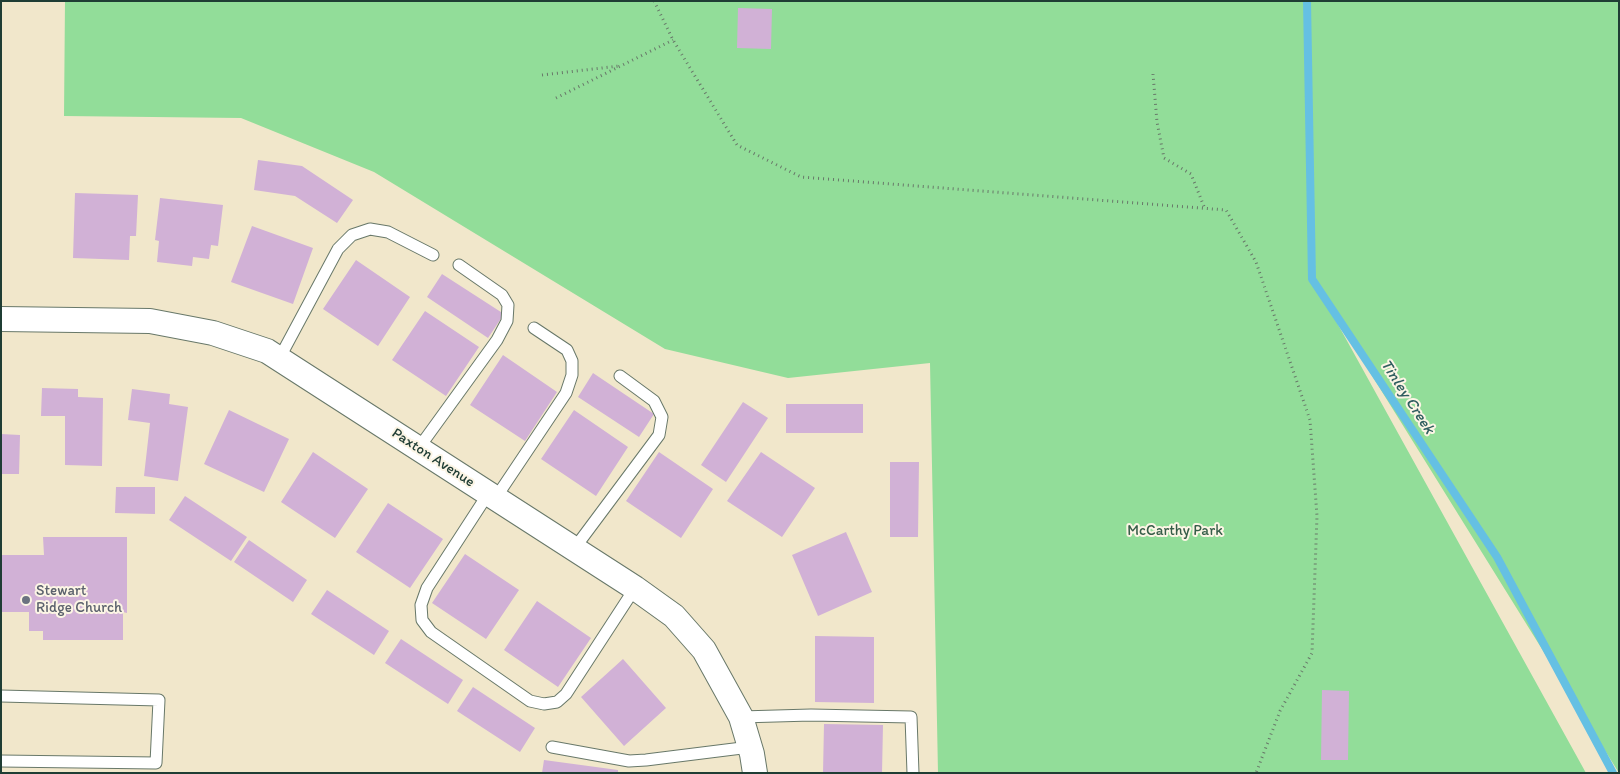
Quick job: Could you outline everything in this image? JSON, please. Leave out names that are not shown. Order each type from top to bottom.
[{"type":"street","name":"Paxton Avenue","points":[[1,320],[150,321],[212,332],[267,351],[635,588],[674,616],[704,650],[741,717],[755,773]]},
{"type":"lane","points":[[279,359],[338,250],[352,235],[370,229],[388,232],[434,255]]},
{"type":"lane","points":[[418,448],[496,340],[506,321],[508,305],[502,295],[459,265]]},
{"type":"lane","points":[[534,328],[567,350],[572,361],[572,375],[566,394],[427,588],[421,604],[422,620],[430,632],[530,701],[544,704],[557,702],[566,694],[635,588]]},
{"type":"lane","points":[[574,549],[659,435],[662,417],[654,401],[620,376]]},
{"type":"lane","points":[[1,696],[159,700],[156,764],[1,761]]},
{"type":"lane","points":[[741,717],[811,715],[911,717],[913,773]]},
{"type":"lane","points":[[552,747],[629,761],[750,747]]},
{"type":"path","points":[[654,1],[673,40],[737,145],[802,177],[1226,210],[1256,262],[1310,420],[1317,516],[1312,653],[1280,711],[1256,773]]},
{"type":"path","points":[[556,98],[673,40]]},
{"type":"path","points":[[542,75],[622,65]]},
{"type":"path","points":[[1153,74],[1157,122],[1164,158],[1191,174],[1205,209]]},
{"type":"green space","name":"McCarthy Park","points":[[65,1],[1619,1],[1619,773],[1320,292],[1586,773],[938,773],[930,363],[788,378],[665,349],[374,172],[241,118],[64,116]]},
{"type":"building","points":[[738,8],[772,9],[771,49],[737,48]]},
{"type":"building","points":[[258,160],[302,166],[353,200],[337,223],[295,196],[254,190]]},
{"type":"building","points":[[75,193],[138,195],[136,236],[130,236],[129,260],[73,258]]},
{"type":"building","points":[[160,198],[223,205],[218,246],[211,245],[209,259],[193,257],[192,266],[157,262],[159,241],[155,240]]},
{"type":"building","points":[[252,226],[313,248],[293,304],[231,282]]},
{"type":"building","points":[[356,260],[410,297],[378,346],[323,309]]},
{"type":"building","points":[[442,274],[504,314],[488,338],[427,297]]},
{"type":"building","points":[[425,311],[479,347],[446,396],[392,360]]},
{"type":"building","points":[[503,355],[557,392],[525,441],[470,405]]},
{"type":"building","points":[[593,373],[654,414],[639,437],[578,397]]},
{"type":"building","points":[[42,388],[78,389],[78,397],[103,398],[102,466],[65,465],[65,416],[41,416]]},
{"type":"building","points":[[132,389],[170,394],[169,404],[188,407],[178,481],[144,476],[150,423],[128,420]]},
{"type":"building","points":[[743,402],[768,418],[726,482],[701,465]]},
{"type":"building","points":[[786,404],[863,404],[863,433],[786,433]]},
{"type":"building","points":[[229,410],[289,439],[264,492],[204,464]]},
{"type":"building","points":[[574,410],[628,447],[596,496],[541,459]]},
{"type":"building","points":[[1,434],[20,435],[19,474],[1,474]]},
{"type":"building","points":[[313,452],[368,489],[335,538],[281,502]]},
{"type":"building","points":[[659,452],[713,489],[681,538],[626,501]]},
{"type":"building","points":[[761,452],[815,488],[782,537],[727,501]]},
{"type":"building","points":[[890,462],[919,462],[918,537],[890,537]]},
{"type":"building","points":[[116,487],[155,487],[155,514],[115,513]]},
{"type":"building","points":[[185,496],[247,537],[231,561],[169,520]]},
{"type":"building","points":[[388,503],[443,539],[410,588],[356,552]]},
{"type":"building","points":[[846,532],[872,592],[818,616],[792,555]]},
{"type":"building","points":[[43,537],[127,537],[127,613],[123,612],[123,640],[43,640],[43,631],[29,631],[29,612],[1,612],[1,555],[44,555]]},
{"type":"building","points":[[249,540],[307,580],[293,602],[234,562]]},
{"type":"building","points":[[465,554],[519,590],[486,639],[432,603]]},
{"type":"building","points":[[327,590],[389,631],[374,655],[311,614]]},
{"type":"building","points":[[537,601],[591,638],[558,687],[504,650]]},
{"type":"building","points":[[815,636],[874,637],[874,703],[815,702]]},
{"type":"building","points":[[401,639],[463,680],[448,704],[385,663]]},
{"type":"building","points":[[623,659],[666,708],[624,746],[581,697]]},
{"type":"building","points":[[473,687],[535,728],[520,752],[457,711]]},
{"type":"building","points":[[1322,690],[1349,691],[1348,760],[1321,760]]},
{"type":"building","points":[[824,724],[883,725],[882,773],[823,773]]},
{"type":"building","points":[[544,760],[618,770],[618,773],[542,773]]},
{"type":"waterway","name":"Tinley Creek","points":[[1307,1],[1312,279],[1497,557],[1613,773]]},
{"type":"place","name":"Stewart Ridge Church","points":[[26,600]]}]
